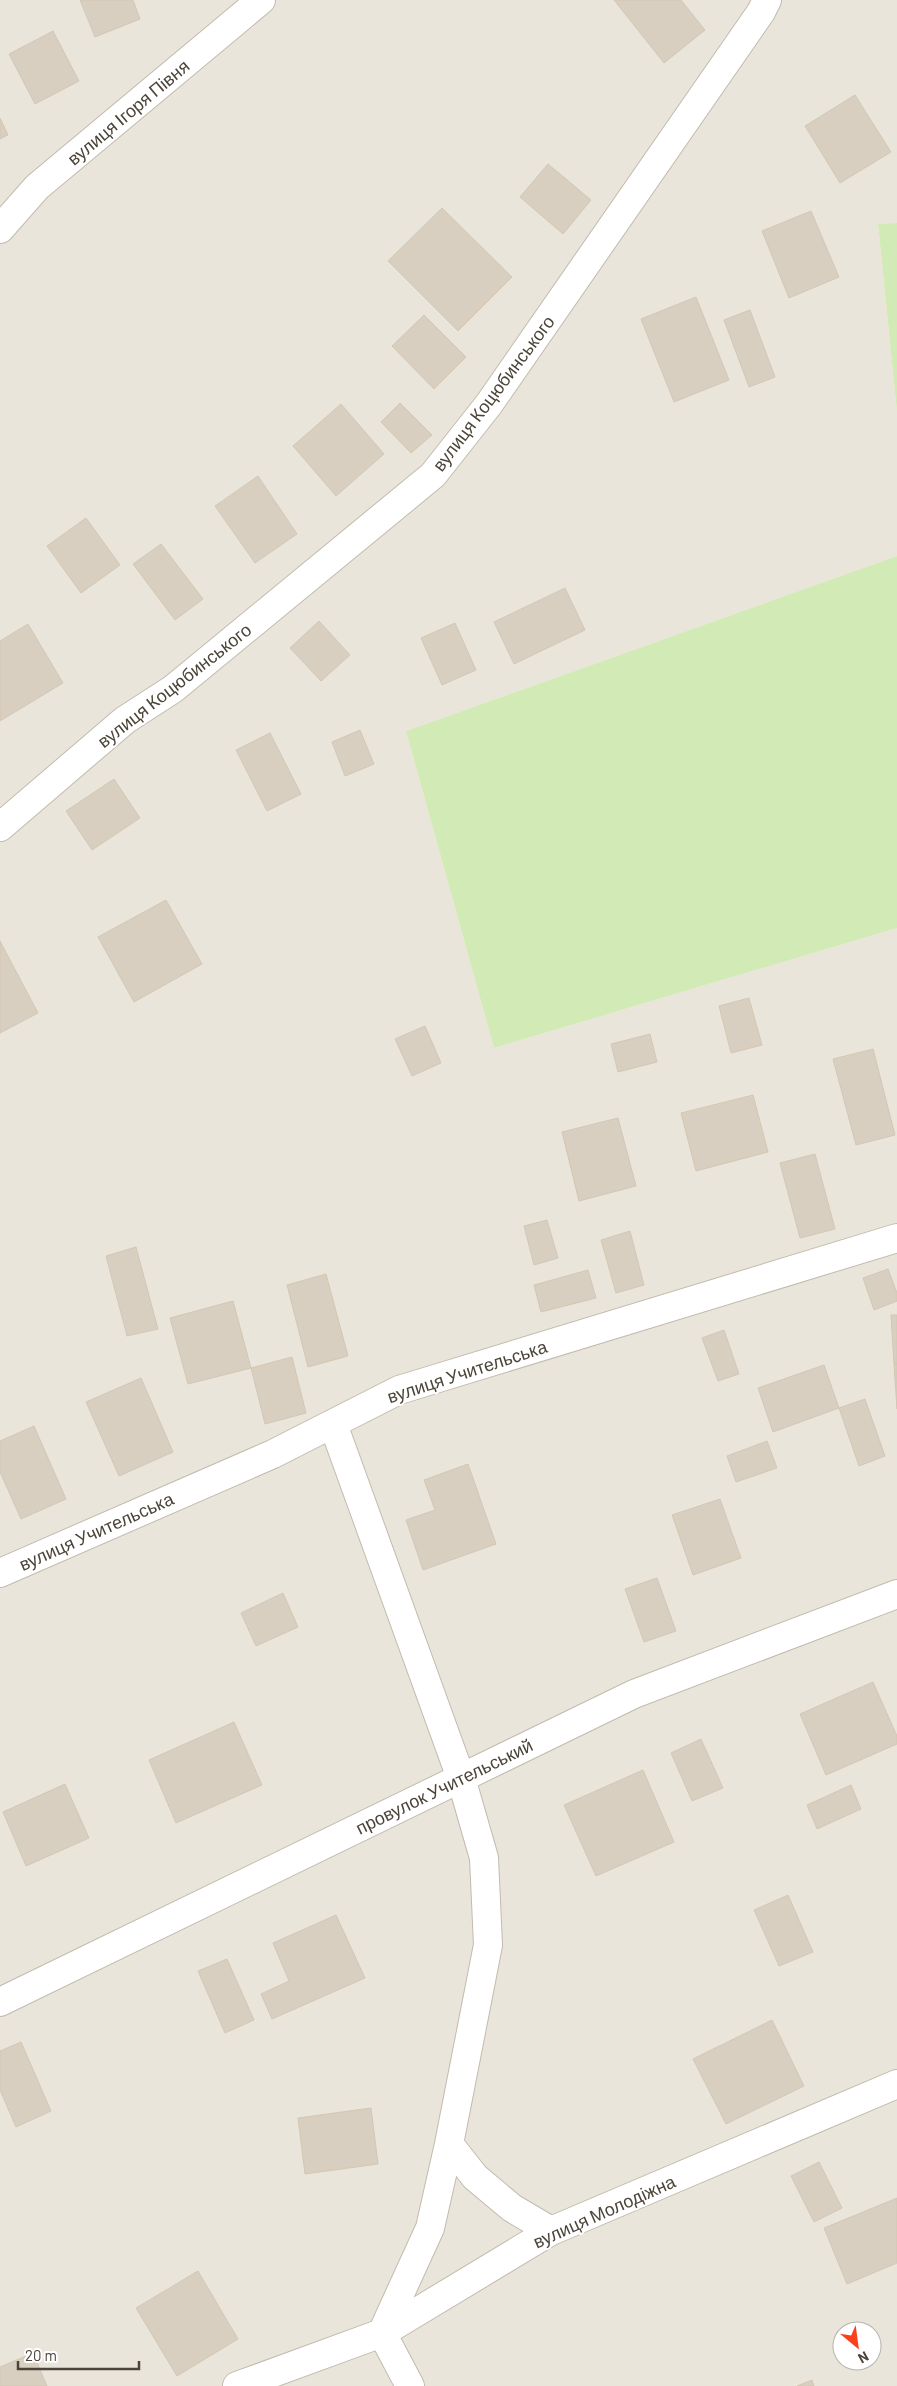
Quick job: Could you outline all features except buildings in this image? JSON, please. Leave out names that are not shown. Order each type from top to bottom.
[{"type":"street","name":"вулиця Ігоря Півня","points":[[0,229],[38,187],[261,0]]},
{"type":"street","name":"вулиця Коцюбинського","points":[[0,826],[125,720],[174,689],[433,475],[490,404],[761,12],[767,0]]},
{"type":"street","name":"вулиця Учительська","points":[[0,1574],[273,1454],[399,1390],[897,1238]]},
{"type":"street","points":[[333,1424],[461,1778],[484,1858],[488,1945],[449,2144],[430,2228],[382,2333],[410,2386]]},
{"type":"street","name":"провулок Учительський","points":[[0,2002],[634,1694],[897,1594]]},
{"type":"street","name":"вулиця Молодіжна","points":[[237,2386],[382,2333],[552,2231],[897,2084]]},
{"type":"street","points":[[449,2144],[475,2177],[512,2208],[552,2231]]},
{"type":"shaded area","points":[[0,0],[897,0],[897,223],[878,224],[897,412],[897,556],[406,731],[494,1048],[897,928],[897,2386],[0,2386]]},
{"type":"green space","points":[[897,223],[897,412],[878,224]]},
{"type":"green space","points":[[897,556],[897,928],[494,1048],[406,731]]}]
